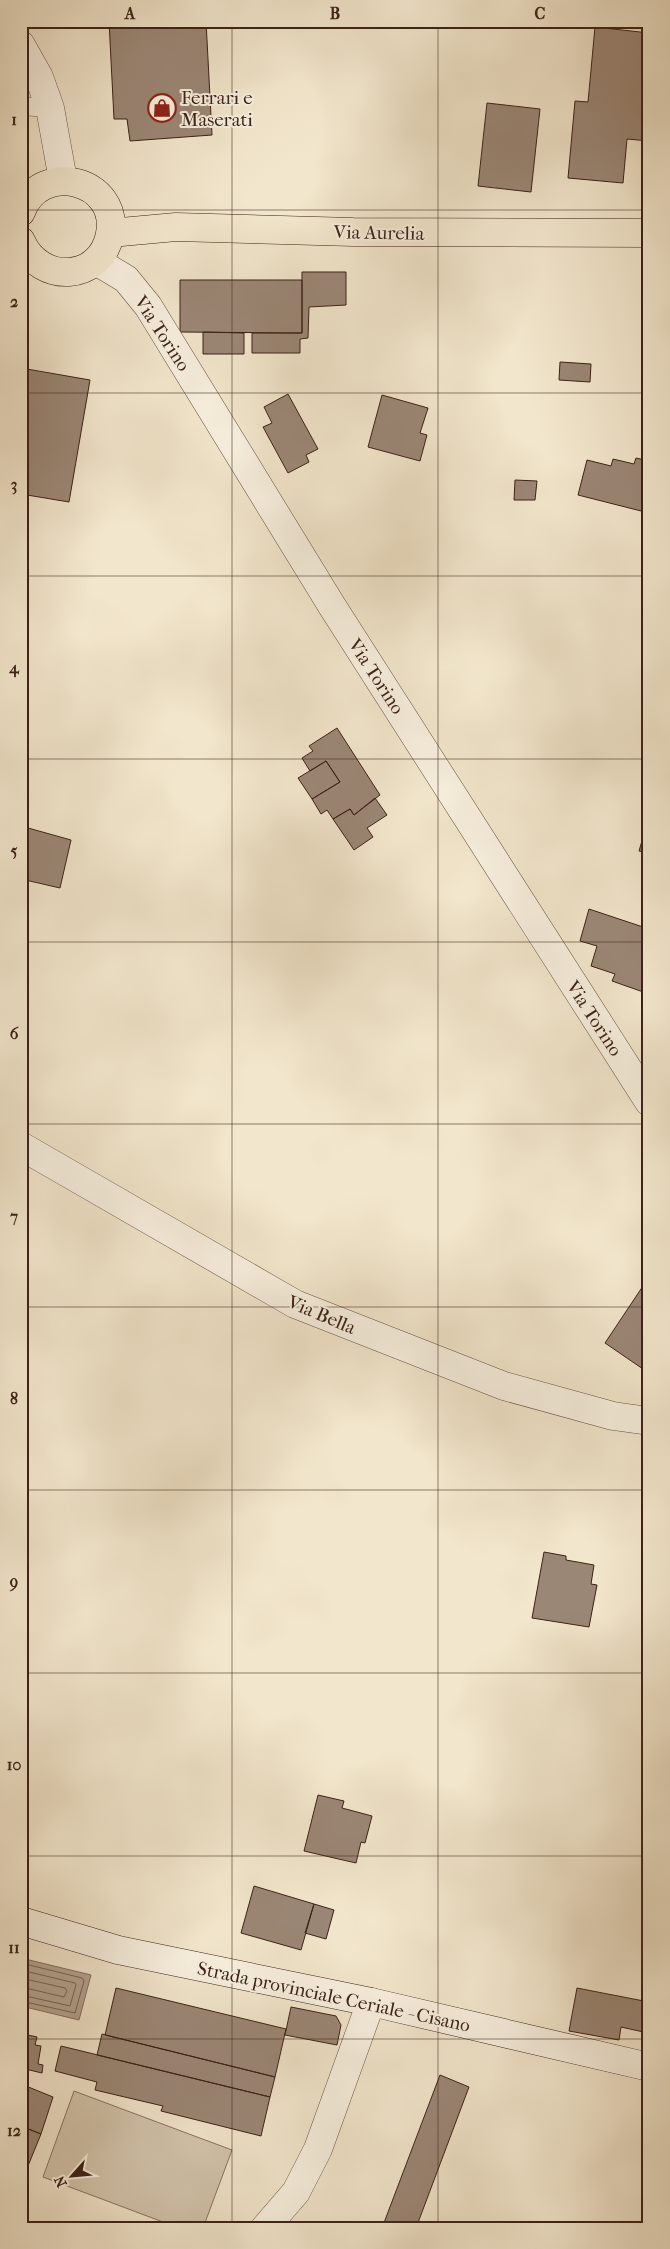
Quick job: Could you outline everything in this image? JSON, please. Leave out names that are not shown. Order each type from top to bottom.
[{"type":"main road","points":[[21,212],[24,204],[34,192],[47,183],[63,180],[79,182],[93,190],[104,202],[110,217],[110,233],[105,248],[96,261],[82,270],[66,273],[50,270],[36,263],[25,251],[21,241]]},
{"type":"main road","name":"Via Aurelia","points":[[110,233],[176,227],[363,232],[649,233]]},
{"type":"street","points":[[21,45],[39,77],[50,108],[63,180]]},
{"type":"street","name":"Via Torino","points":[[96,261],[126,279],[148,306],[332,606],[649,1102]]},
{"type":"street","name":"Via Bella","points":[[21,1146],[295,1304],[504,1386],[613,1416],[649,1421]]},
{"type":"street","name":"Strada provinciale Ceriale - Cisano","points":[[21,1921],[118,1950],[371,2002],[649,2067]]},
{"type":"street","points":[[265,2228],[296,2192],[318,2148],[371,2002]]},
{"type":"lane","points":[[21,106],[50,108]]},
{"type":"shaded area","points":[[74,2091],[232,2150],[203,2228],[179,2228],[43,2177]]},
{"type":"water","points":[[21,1958],[91,1975],[79,2020],[21,2006]]},
{"type":"building","points":[[109,21],[206,21],[212,135],[130,141],[127,119],[114,119]]},
{"type":"building","points":[[595,27],[649,33],[649,141],[627,139],[623,183],[568,178],[575,101],[588,102]]},
{"type":"building","points":[[487,103],[540,109],[531,192],[478,186]]},
{"type":"building","points":[[302,272],[346,272],[346,305],[309,307],[308,338],[300,339],[300,353],[252,353],[252,333],[302,333]]},
{"type":"building","points":[[180,280],[302,280],[302,333],[180,332]]},
{"type":"building","points":[[203,332],[244,333],[244,354],[203,354]]},
{"type":"building","points":[[560,362],[591,364],[590,382],[559,380]]},
{"type":"building","points":[[21,368],[90,380],[69,502],[21,494]]},
{"type":"building","points":[[288,394],[318,449],[306,455],[309,462],[288,473],[263,427],[272,423],[264,407]]},
{"type":"building","points":[[382,395],[428,408],[420,433],[427,435],[420,461],[368,447]]},
{"type":"building","points":[[636,458],[649,461],[649,513],[578,495],[587,460],[611,466],[613,459],[634,464]]},
{"type":"building","points":[[515,480],[537,481],[535,500],[514,500]]},
{"type":"building","points":[[337,728],[380,795],[354,815],[350,809],[333,819],[327,810],[321,814],[312,799],[340,782],[326,761],[310,771],[302,758],[313,751],[309,746]]},
{"type":"building","points":[[326,761],[340,782],[312,799],[298,778]]},
{"type":"building","points":[[375,798],[387,815],[367,828],[373,837],[354,850],[333,819],[350,809],[354,815]]},
{"type":"building","points":[[649,819],[649,836],[644,834]]},
{"type":"building","points":[[21,826],[71,840],[60,888],[21,879]]},
{"type":"building","points":[[644,834],[649,836],[649,853],[639,851]]},
{"type":"building","points":[[589,909],[649,929],[649,994],[612,981],[615,974],[591,966],[597,946],[580,941]]},
{"type":"building","points":[[649,1277],[649,1295],[641,1289]]},
{"type":"building","points":[[641,1289],[649,1295],[649,1360],[643,1369],[605,1343]]},
{"type":"building","points":[[544,1552],[566,1556],[566,1560],[594,1565],[591,1584],[597,1585],[589,1627],[532,1618]]},
{"type":"building","points":[[318,1795],[344,1801],[342,1808],[372,1816],[365,1843],[361,1842],[356,1863],[304,1851]]},
{"type":"building","points":[[254,1886],[314,1904],[301,1950],[241,1933]]},
{"type":"building","points":[[314,1904],[334,1910],[326,1939],[305,1933]]},
{"type":"building","points":[[116,1988],[286,2029],[275,2077],[105,2035]]},
{"type":"building","points":[[577,1988],[649,2002],[648,2033],[621,2027],[619,2040],[569,2031]]},
{"type":"building","points":[[291,2007],[336,2016],[341,2025],[337,2045],[285,2035]]},
{"type":"building","points":[[23,2034],[37,2037],[35,2045],[41,2046],[38,2064],[43,2065],[42,2073],[21,2068]]},
{"type":"building","points":[[102,2034],[275,2077],[270,2097],[97,2055]]},
{"type":"building","points":[[61,2046],[270,2097],[261,2136],[161,2111],[163,2106],[95,2090],[97,2082],[55,2071]]},
{"type":"building","points":[[440,2075],[469,2087],[416,2228],[382,2228]]},
{"type":"building","points":[[21,2084],[53,2097],[41,2134],[21,2126]]},
{"type":"building","points":[[21,2126],[41,2134],[21,2183]]},
{"type":"place","name":"Ferrari e Maserati","points":[[162,108]]}]
